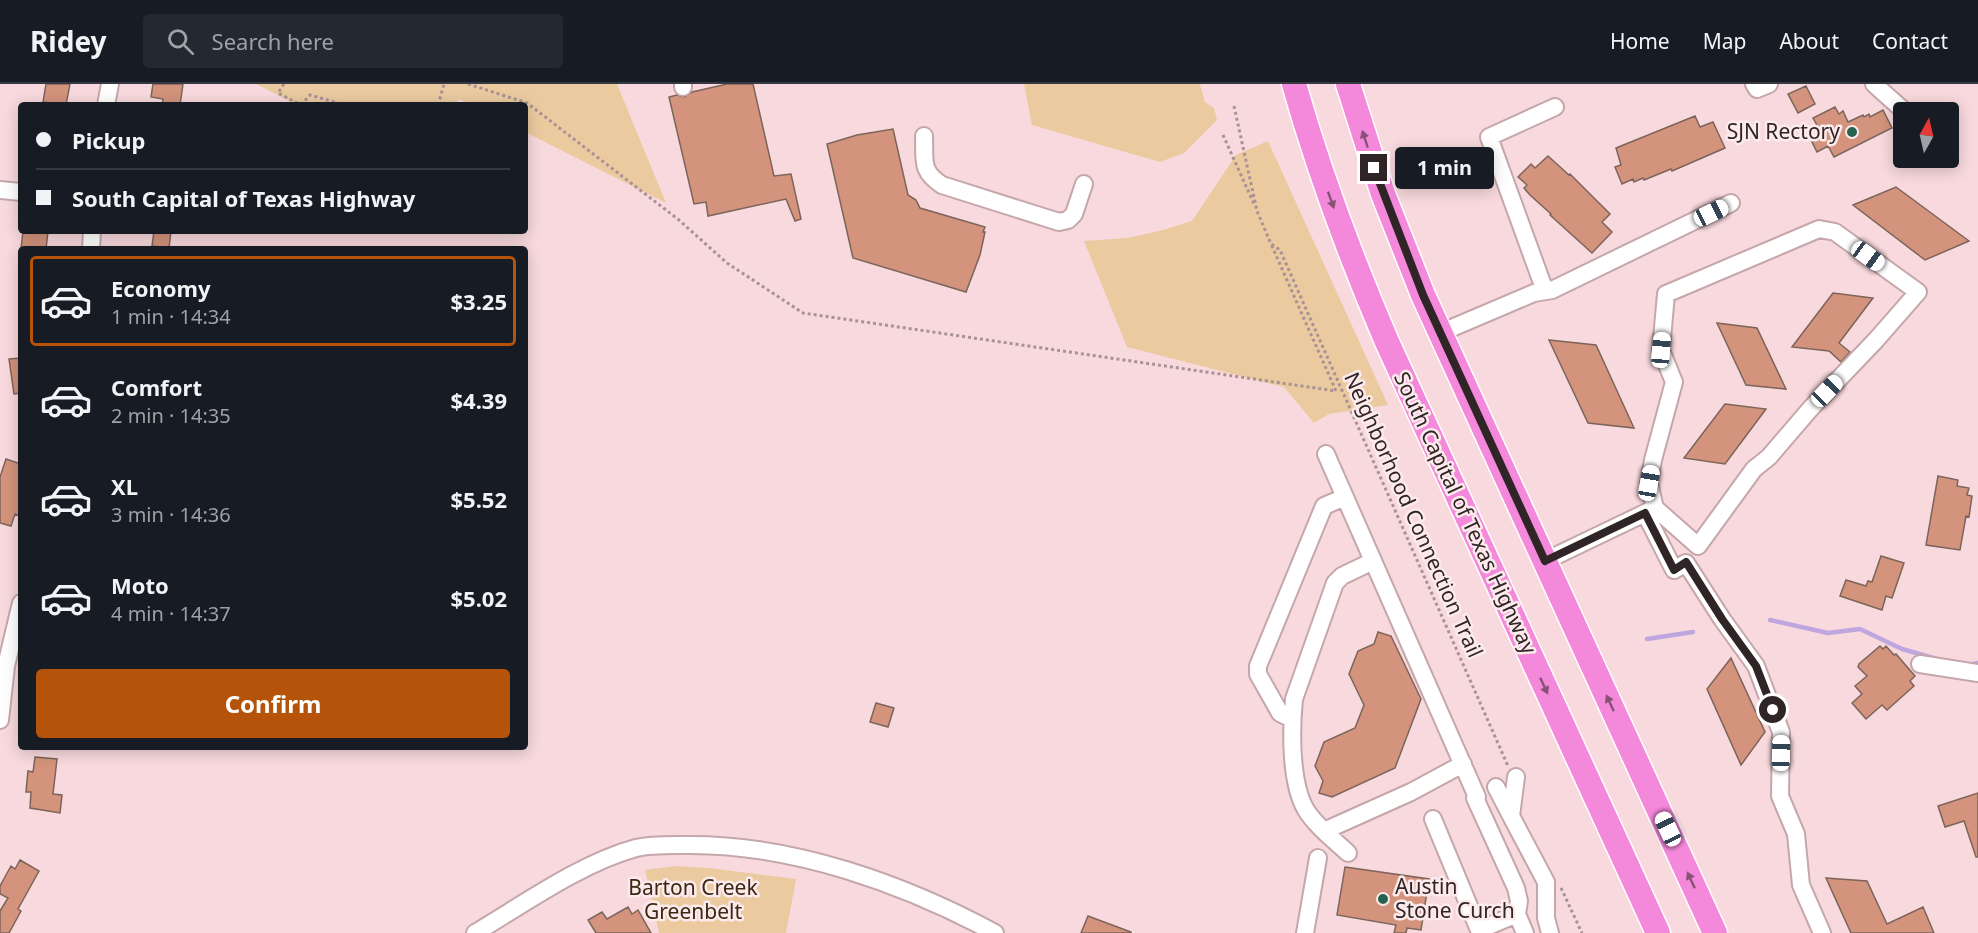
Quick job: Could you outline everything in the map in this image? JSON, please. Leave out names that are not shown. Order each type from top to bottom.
[{"type":"highway","name":"South Capital of Texas Highway","points":[[1294,84],[1353,261],[1383,332],[1658,933]]},
{"type":"highway","points":[[1348,84],[1393,220],[1440,333],[1715,933]]},
{"type":"street","points":[[107,102],[110,84]]},
{"type":"street","points":[[1754,84],[1757,89],[1769,84]]},
{"type":"street","points":[[1874,84],[1894,102]]},
{"type":"street","points":[[1545,291],[1489,136],[1555,107]]},
{"type":"street","points":[[924,136],[926,170],[932,179],[942,185],[1059,222],[1068,220],[1074,214],[1084,184]]},
{"type":"street","points":[[0,190],[18,192]]},
{"type":"street","points":[[1440,333],[1534,292],[1552,290],[1731,203]]},
{"type":"street","points":[[1819,229],[1835,232],[1918,292],[1769,457],[1754,469],[1698,546],[1686,562],[1674,570],[1650,511],[1649,483],[1653,460],[1674,382],[1661,350],[1666,294],[1819,229]]},
{"type":"street","points":[[1326,454],[1516,888],[1519,901],[1517,914],[1525,933]]},
{"type":"street","points":[[1292,719],[1280,713],[1258,674],[1258,666],[1324,506],[1345,497]]},
{"type":"street","points":[[1545,561],[1650,511]]},
{"type":"street","points":[[1650,511],[1698,546]]},
{"type":"street","points":[[1348,853],[1306,810],[1299,793],[1295,771],[1292,719],[1294,699],[1335,584],[1342,576],[1374,561]]},
{"type":"street","points":[[1686,562],[1722,619],[1756,666],[1781,732],[1780,796],[1796,834],[1801,885],[1822,933]]},
{"type":"street","points":[[0,720],[6,666],[18,616]]},
{"type":"street","points":[[1920,664],[1978,673]]},
{"type":"street","points":[[1324,831],[1411,792],[1463,764]]},
{"type":"street","points":[[1511,816],[1516,780]]},
{"type":"street","points":[[1496,787],[1546,882],[1546,918],[1550,933]]},
{"type":"street","points":[[1433,819],[1479,930],[1517,914]]},
{"type":"street","points":[[475,933],[573,875],[606,859],[637,848],[679,844],[776,853],[827,865],[900,888],[995,933]]},
{"type":"street","points":[[1305,933],[1318,858]]},
{"type":"path","points":[[284,84],[278,93],[295,102]]},
{"type":"path","points":[[439,102],[444,84]]},
{"type":"path","points":[[468,84],[524,102]]},
{"type":"path","points":[[303,102],[310,94],[335,102]]},
{"type":"path","points":[[528,104],[679,220],[727,262],[803,313],[1336,391],[1271,244]]},
{"type":"path","name":"Neighborhood Connection Trail","points":[[1234,106],[1257,211],[1271,244],[1280,250],[1516,780]]},
{"type":"path","points":[[1223,135],[1257,211]]},
{"type":"path","points":[[1558,879],[1582,933]]},
{"type":"green space","points":[[256,84],[617,84],[666,203],[528,134],[528,102],[465,102],[459,99],[458,102],[291,102]]},
{"type":"green space","points":[[1024,84],[1200,84],[1205,102],[1214,108],[1217,120],[1184,153],[1160,162],[1032,125]]},
{"type":"green space","points":[[1268,141],[1388,405],[1329,414],[1314,423],[1284,387],[1127,347],[1084,241],[1128,238],[1192,221],[1236,155]]},
{"type":"green space","name":"Barton Creek Greenbelt","points":[[675,866],[796,879],[786,933],[659,933],[645,870]]},
{"type":"building","points":[[46,84],[70,84],[67,102],[43,102]]},
{"type":"building","points":[[153,84],[183,84],[180,102],[162,102],[163,99],[151,97]]},
{"type":"building","points":[[727,84],[753,84],[774,176],[791,174],[801,219],[795,221],[786,199],[708,216],[706,202],[694,204],[669,97],[677,95],[684,97],[692,92]]},
{"type":"building","points":[[1806,86],[1815,104],[1798,113],[1788,94]]},
{"type":"building","name":"SJN Rectory","points":[[1835,107],[1839,114],[1843,111],[1848,122],[1863,115],[1864,117],[1869,114],[1870,117],[1883,110],[1892,128],[1834,157],[1828,146],[1817,152],[1812,142],[1823,136],[1813,118]]},
{"type":"building","points":[[1695,116],[1700,127],[1713,122],[1725,148],[1672,171],[1671,169],[1644,180],[1643,178],[1634,182],[1633,179],[1622,184],[1615,167],[1621,165],[1616,148]]},
{"type":"building","points":[[893,129],[908,195],[916,200],[920,208],[985,227],[980,255],[966,292],[853,258],[827,144],[857,135]]},
{"type":"building","points":[[1548,156],[1570,174],[1610,214],[1602,222],[1612,232],[1592,253],[1530,195],[1524,188],[1527,185],[1518,177],[1531,164],[1535,168]]},
{"type":"building","points":[[1896,187],[1969,241],[1925,260],[1853,205]]},
{"type":"building","points":[[23,234],[48,234],[46,246],[21,246]]},
{"type":"building","points":[[154,234],[171,234],[169,246],[152,246]]},
{"type":"building","points":[[1833,293],[1873,298],[1839,343],[1850,352],[1841,362],[1829,351],[1792,347]]},
{"type":"building","points":[[1717,323],[1757,328],[1786,389],[1746,385]]},
{"type":"building","points":[[1549,340],[1596,345],[1634,428],[1588,423]]},
{"type":"building","points":[[18,358],[18,393],[14,394],[9,359]]},
{"type":"building","points":[[1725,404],[1766,409],[1725,464],[1684,458]]},
{"type":"building","points":[[6,459],[18,463],[18,516],[15,514],[11,526],[0,523],[0,477]]},
{"type":"building","points":[[1938,476],[1958,480],[1957,486],[1969,488],[1967,495],[1972,496],[1960,550],[1926,545]]},
{"type":"building","points":[[1881,556],[1904,563],[1892,598],[1886,596],[1882,610],[1840,596],[1846,580],[1866,586],[1868,581],[1872,582]]},
{"type":"building","points":[[1378,632],[1391,636],[1421,699],[1395,768],[1332,797],[1319,793],[1323,781],[1315,766],[1324,742],[1355,728],[1364,705],[1349,674],[1358,651],[1374,644]]},
{"type":"building","points":[[1880,646],[1883,649],[1886,646],[1894,655],[1896,654],[1915,676],[1910,681],[1914,686],[1887,710],[1882,705],[1866,719],[1852,703],[1862,694],[1855,686],[1867,676],[1858,667]]},
{"type":"building","points":[[1731,658],[1765,732],[1741,765],[1707,689]]},
{"type":"building","points":[[876,703],[894,708],[888,727],[870,722]]},
{"type":"building","points":[[35,757],[57,759],[53,794],[62,795],[60,813],[30,808],[31,792],[26,792],[28,771],[33,772]]},
{"type":"building","points":[[1978,793],[1978,857],[1976,857],[1964,821],[1945,827],[1938,806]]},
{"type":"building","points":[[20,860],[39,871],[18,909],[21,911],[9,933],[0,933],[0,911],[8,898],[0,894],[0,886],[11,866],[15,869]]},
{"type":"building","name":"Austin Stone Curch","points":[[1345,867],[1429,879],[1421,930],[1407,928],[1406,933],[1394,933],[1396,925],[1337,915]]},
{"type":"building","points":[[1826,878],[1867,881],[1887,924],[1923,907],[1934,933],[1851,933]]},
{"type":"building","points":[[628,907],[632,914],[638,910],[651,933],[596,933],[588,920],[602,912],[607,919]]},
{"type":"building","points":[[1088,916],[1131,932],[1131,933],[1081,933]]},
{"type":"waterway","points":[[1770,620],[1828,633],[1860,629],[1902,649],[1937,659]]},
{"type":"waterway","points":[[1647,639],[1693,632]]},
{"type":"waterway","points":[[1968,665],[1978,663]]},
{"type":"place","name":"SJN Rectory","points":[[1852,132]]},
{"type":"place","name":"Austin Stone Curch","points":[[1383,899]]},
{"type":"route","points":[[1374,168],[1423,295],[1545,561],[1645,513],[1674,570],[1686,562],[1722,619],[1756,666],[1773,710]]}]
